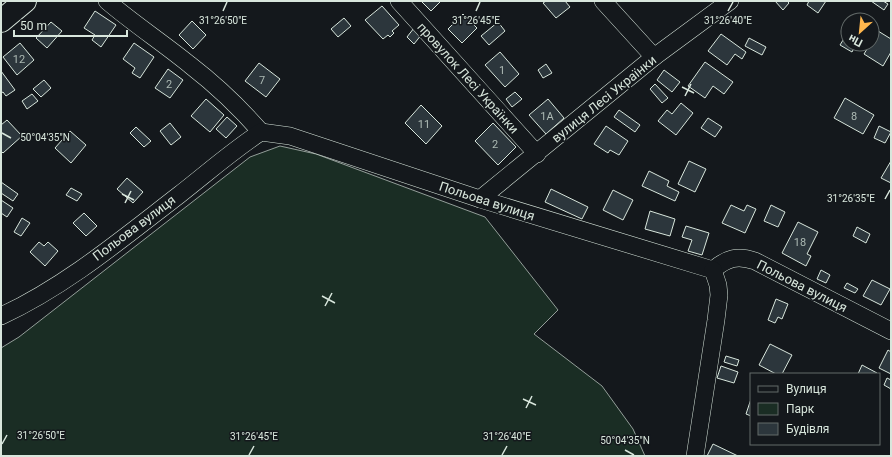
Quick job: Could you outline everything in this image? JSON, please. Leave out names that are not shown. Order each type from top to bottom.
[{"type":"main road","points":[[1,21],[25,1]]},
{"type":"street","points":[[107,1],[191,65],[238,108],[261,132]]},
{"type":"street","name":"провулок Лесі Українки","points":[[399,1],[537,154]]},
{"type":"street","points":[[603,1],[654,58]]},
{"type":"street","name":"вулиця Лесі Українки","points":[[480,199],[654,58],[730,1]]},
{"type":"street","name":"Польова вулиця","points":[[1,316],[46,291],[98,256],[261,132],[290,136],[480,199],[713,270],[721,263],[729,259],[745,258],[755,261],[891,331]]},
{"type":"street","points":[[695,456],[719,295],[718,285],[713,270]]},
{"type":"green space","points":[[280,146],[316,154],[485,217],[558,310],[534,334],[602,386],[633,429],[645,456],[1,456],[1,348],[19,337],[250,157]]},
{"type":"building","points":[[421,1],[441,1],[431,11]]},
{"type":"building","points":[[546,1],[565,1],[570,7],[556,18],[543,3]]},
{"type":"building","points":[[775,1],[787,1],[789,3],[783,10]]},
{"type":"building","points":[[809,1],[826,1],[818,13],[807,5]]},
{"type":"building","points":[[871,1],[883,1],[888,4],[884,10]]},
{"type":"building","points":[[382,6],[399,25],[392,31],[394,33],[390,37],[388,35],[383,39],[365,20]]},
{"type":"building","points":[[95,11],[116,25],[101,47],[92,40],[95,35],[84,28]]},
{"type":"building","points":[[463,14],[477,28],[462,43],[448,29]]},
{"type":"building","points":[[344,18],[351,26],[338,37],[331,29]]},
{"type":"building","points":[[192,21],[206,35],[193,49],[179,35]]},
{"type":"building","points":[[51,22],[62,31],[47,48],[36,38]]},
{"type":"building","points":[[498,22],[505,31],[489,45],[481,36]]},
{"type":"building","points":[[414,28],[422,34],[414,44],[407,37]]},
{"type":"building","points":[[880,32],[891,39],[891,52],[883,66],[864,54],[865,52],[880,52]]},
{"type":"building","points":[[721,34],[746,52],[742,59],[735,54],[727,65],[708,51]]},
{"type":"building","points":[[749,38],[766,47],[762,55],[745,46]]},
{"type":"building","points":[[20,43],[34,60],[17,75],[3,57]]},
{"type":"building","points":[[134,43],[154,57],[140,78],[132,73],[135,68],[123,59]]},
{"type":"building","points":[[500,52],[519,74],[505,87],[485,65]]},
{"type":"building","points":[[705,62],[733,82],[724,94],[713,86],[705,98],[688,86]]},
{"type":"building","points":[[259,63],[280,79],[266,97],[245,81]]},
{"type":"building","points":[[546,64],[552,73],[543,78],[538,70]]},
{"type":"building","points":[[168,69],[183,80],[170,98],[155,88]]},
{"type":"building","points":[[664,70],[680,82],[672,92],[657,80]]},
{"type":"building","points":[[1,71],[15,90],[6,96],[3,92],[1,93]]},
{"type":"building","points":[[44,80],[51,88],[41,97],[33,89]]},
{"type":"building","points":[[655,84],[668,98],[662,103],[650,89]]},
{"type":"building","points":[[515,92],[522,99],[512,107],[506,99]]},
{"type":"building","points":[[32,94],[38,101],[27,109],[22,101]]},
{"type":"building","points":[[845,98],[874,115],[863,134],[834,118]]},
{"type":"building","points":[[206,99],[224,115],[210,132],[191,116]]},
{"type":"building","points":[[548,99],[564,118],[546,134],[529,115]]},
{"type":"building","points":[[681,103],[693,113],[676,135],[658,121],[667,110],[672,114]]},
{"type":"building","points":[[421,105],[442,126],[426,144],[405,123]]},
{"type":"building","points":[[619,110],[640,125],[635,132],[614,117]]},
{"type":"building","points":[[227,117],[237,126],[226,138],[216,129]]},
{"type":"building","points":[[708,118],[722,127],[715,137],[701,128]]},
{"type":"building","points":[[7,120],[22,136],[3,153],[1,151],[1,125]]},
{"type":"building","points":[[170,123],[181,137],[171,145],[160,131]]},
{"type":"building","points":[[493,123],[516,147],[498,165],[475,141]]},
{"type":"building","points":[[606,126],[628,141],[619,155],[610,150],[608,153],[594,144]]},
{"type":"building","points":[[879,126],[891,132],[885,143],[874,138]]},
{"type":"building","points":[[136,127],[151,141],[144,147],[130,133]]},
{"type":"building","points":[[70,131],[86,145],[71,163],[55,148]]},
{"type":"building","points":[[689,161],[706,169],[695,192],[678,184]]},
{"type":"building","points":[[891,161],[891,183],[881,178]]},
{"type":"building","points":[[649,171],[669,181],[667,186],[679,192],[675,201],[642,186]]},
{"type":"building","points":[[127,178],[143,192],[133,203],[117,189]]},
{"type":"building","points":[[1,182],[18,194],[13,201],[1,193]]},
{"type":"building","points":[[71,188],[82,194],[77,201],[66,195]]},
{"type":"building","points":[[551,189],[588,207],[582,219],[545,202]]},
{"type":"building","points":[[613,190],[633,200],[623,220],[603,210]]},
{"type":"building","points":[[1,200],[13,208],[7,217],[1,213]]},
{"type":"building","points":[[731,205],[744,211],[747,205],[756,209],[745,233],[722,223]]},
{"type":"building","points":[[771,205],[785,212],[778,227],[764,221]]},
{"type":"building","points":[[650,211],[675,219],[670,236],[645,229]]},
{"type":"building","points":[[84,213],[97,226],[86,236],[73,223]]},
{"type":"building","points":[[22,218],[30,223],[21,236],[14,232]]},
{"type":"building","points":[[798,222],[818,232],[807,254],[811,256],[806,266],[782,253]]},
{"type":"building","points":[[686,226],[709,233],[702,255],[688,251],[692,240],[682,237]]},
{"type":"building","points":[[857,227],[870,234],[866,243],[853,236]]},
{"type":"building","points":[[39,242],[44,246],[48,242],[58,251],[45,266],[30,252]]},
{"type":"building","points":[[821,270],[830,275],[826,283],[817,279]]},
{"type":"building","points":[[872,280],[890,289],[881,305],[863,296]]},
{"type":"building","points":[[847,283],[858,289],[855,293],[844,288]]},
{"type":"building","points":[[776,299],[788,304],[782,319],[778,317],[775,323],[768,320]]},
{"type":"building","points":[[770,344],[792,355],[783,373],[774,373],[759,365]]},
{"type":"building","points":[[888,350],[891,352],[891,374],[879,368]]},
{"type":"building","points":[[726,356],[739,360],[737,366],[724,362]]},
{"type":"building","points":[[862,365],[877,373],[858,373]]},
{"type":"building","points":[[721,366],[738,372],[734,383],[717,378]]},
{"type":"building","points":[[887,378],[891,380],[891,389],[884,385]]},
{"type":"building","points":[[750,402],[750,416],[746,414]]},
{"type":"building","points":[[713,444],[738,456],[707,456]]}]
